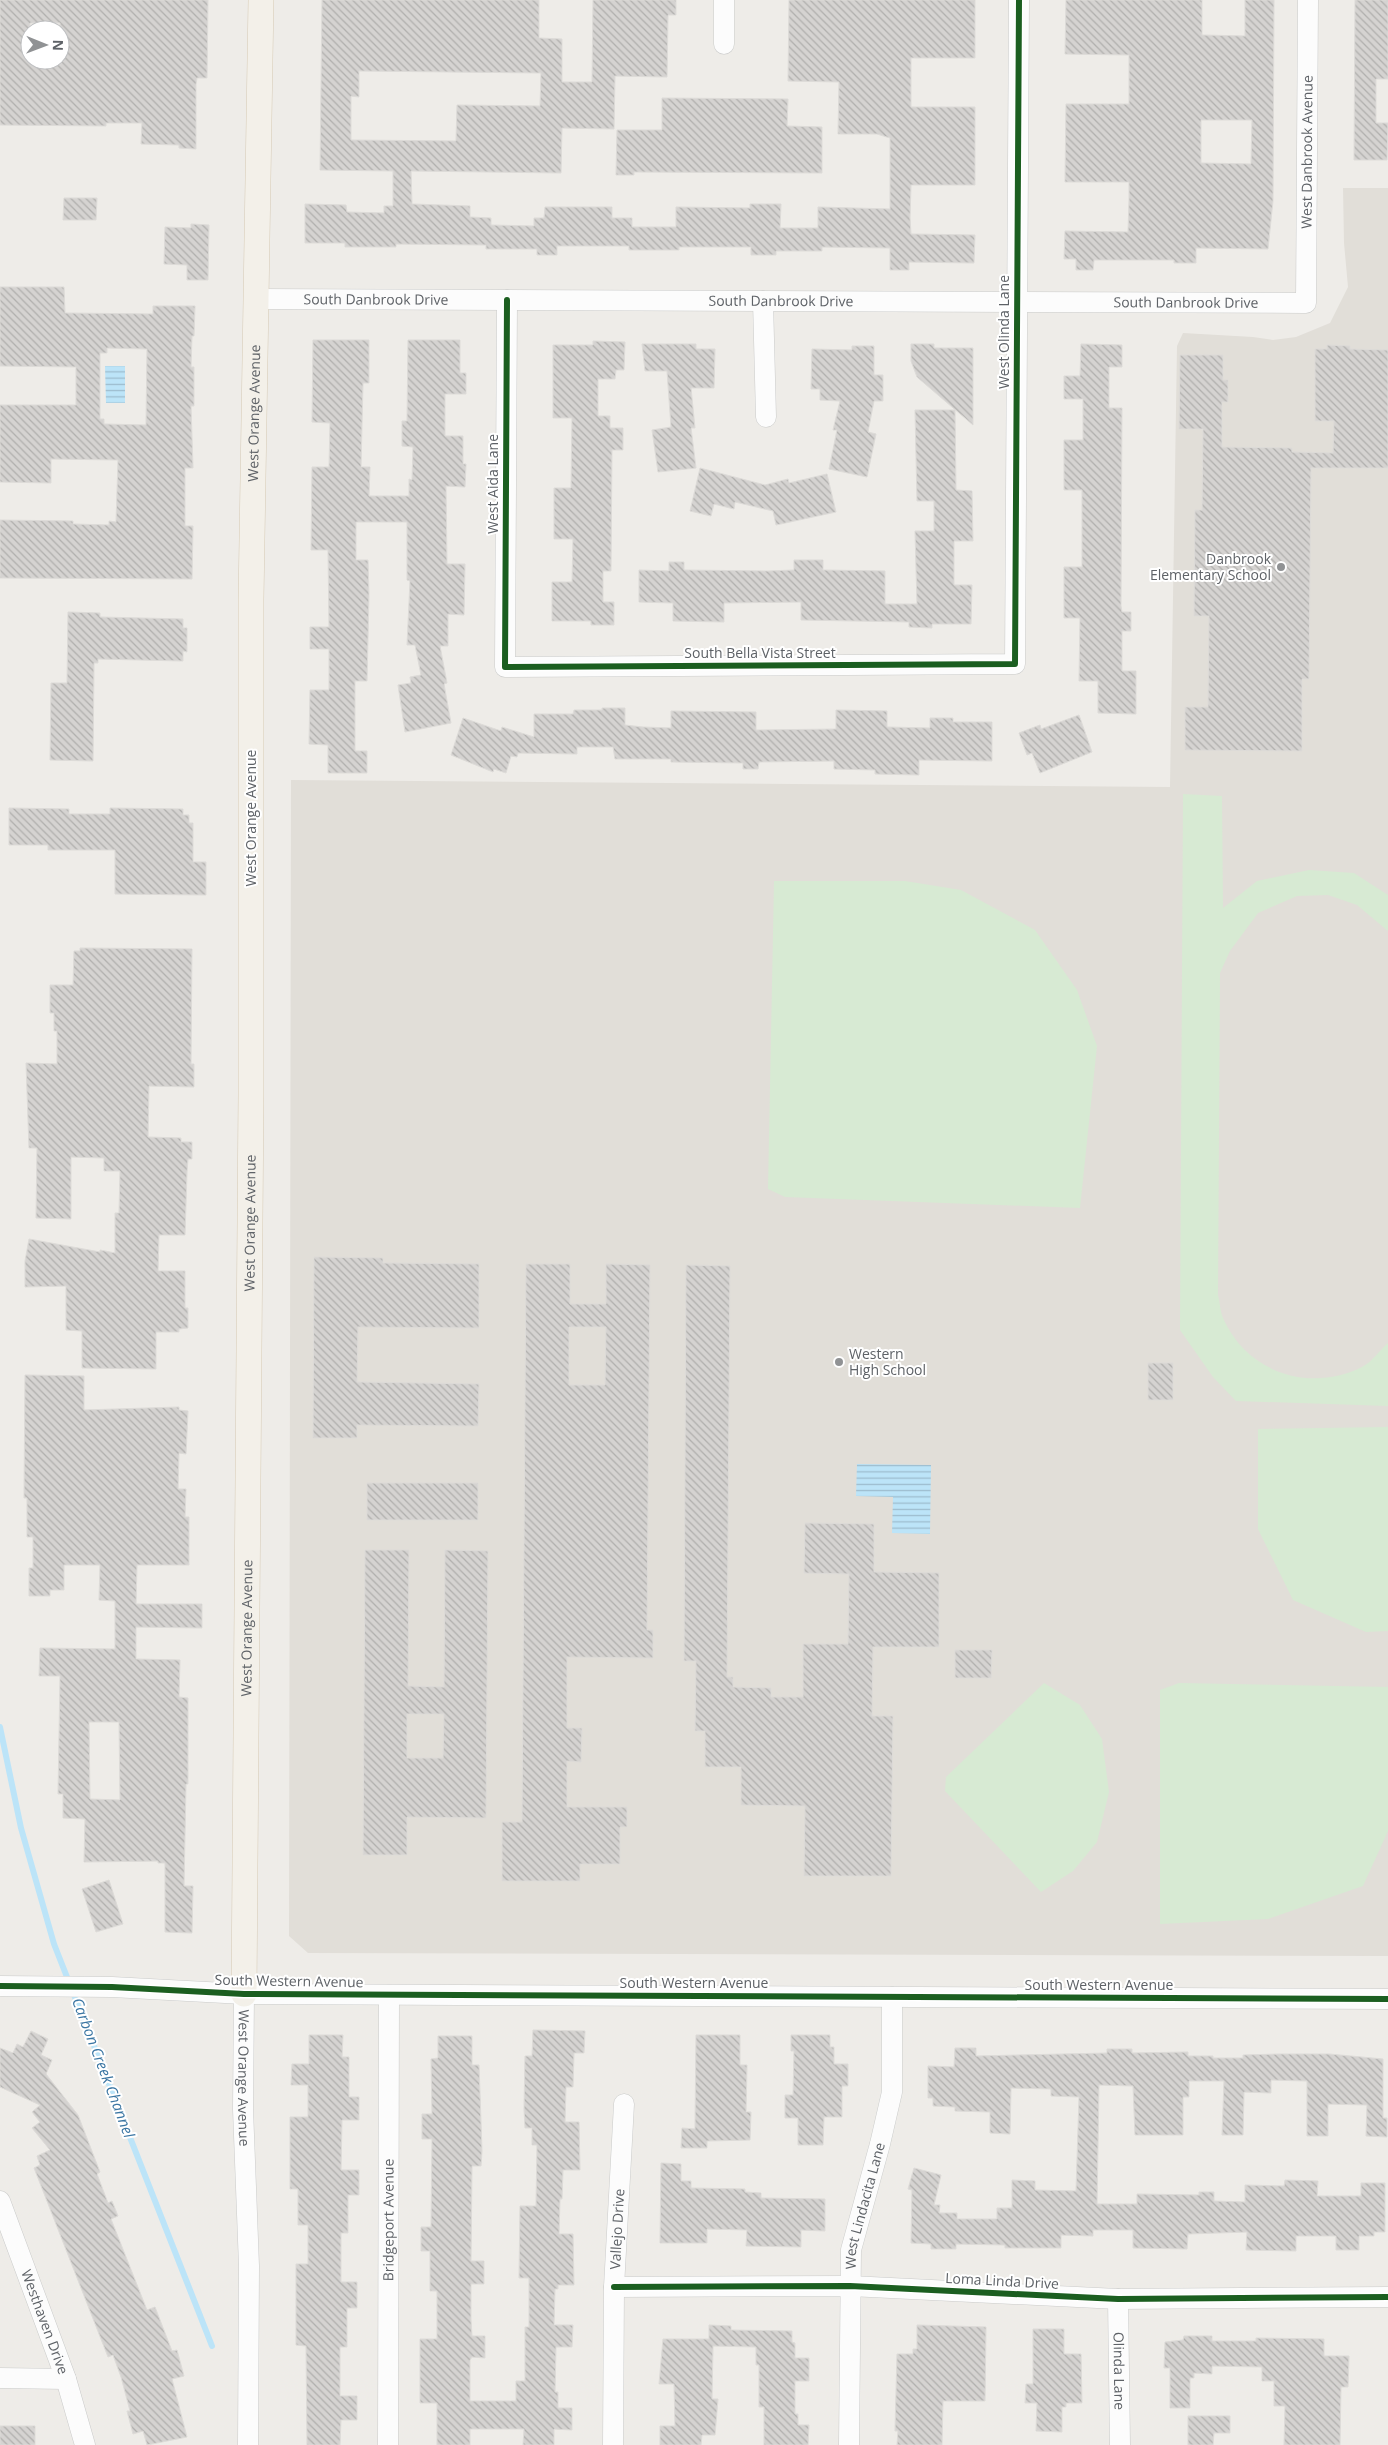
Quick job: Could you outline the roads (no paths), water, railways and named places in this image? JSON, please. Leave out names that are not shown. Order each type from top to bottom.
[{"type":"main road","name":"West Orange Avenue","points":[[244,1994],[251,1094],[251,599],[260,160],[261,0]]},
{"type":"street","points":[[724,0],[724,44]]},
{"type":"street","name":"West Olinda Lane","points":[[1015,664],[1019,0]]},
{"type":"street","name":"West Danbrook Avenue","points":[[1306,303],[1308,0]]},
{"type":"street","name":"South Danbrook Drive","points":[[256,299],[1306,303]]},
{"type":"street","name":"West Aida Lane","points":[[505,667],[507,300]]},
{"type":"street","points":[[763,301],[766,417]]},
{"type":"street","name":"South Bella Vista Street","points":[[505,667],[1015,664]]},
{"type":"street","name":"South Western Avenue","points":[[0,1986],[112,1987],[244,1994],[1388,1999]]},
{"type":"street","name":"West Orange Avenue","points":[[244,1994],[243,2109],[249,2266],[248,2445]]},
{"type":"street","name":"Bridgeport Avenue","points":[[388,2445],[389,1995]]},
{"type":"street","name":"West Lindacita Lane","points":[[850,2445],[851,2250],[892,2092],[892,1997]]},
{"type":"street","name":"Vallejo Drive","points":[[613,2445],[614,2288],[624,2104]]},
{"type":"street","name":"Westhaven Drive","points":[[0,2201],[66,2379],[85,2445]]},
{"type":"street","name":"Loma Linda Drive","points":[[614,2288],[850,2286],[1118,2299],[1388,2297]]},
{"type":"street","name":"Olinda Lane","points":[[1118,2299],[1120,2445]]},
{"type":"street","points":[[0,2378],[66,2379]]},
{"type":"water","points":[[105,366],[125,366],[125,403],[106,403]]},
{"type":"water","points":[[857,1464],[931,1465],[930,1534],[892,1533],[893,1497],[856,1496]]},
{"type":"waterway","name":"Carbon Creek Channel","points":[[0,1727],[21,1828],[54,1944],[212,2346]]},
{"type":"place","name":"Danbrook Elementary School","points":[[1281,567]]},
{"type":"place","name":"Western High School","points":[[839,1362]]}]
